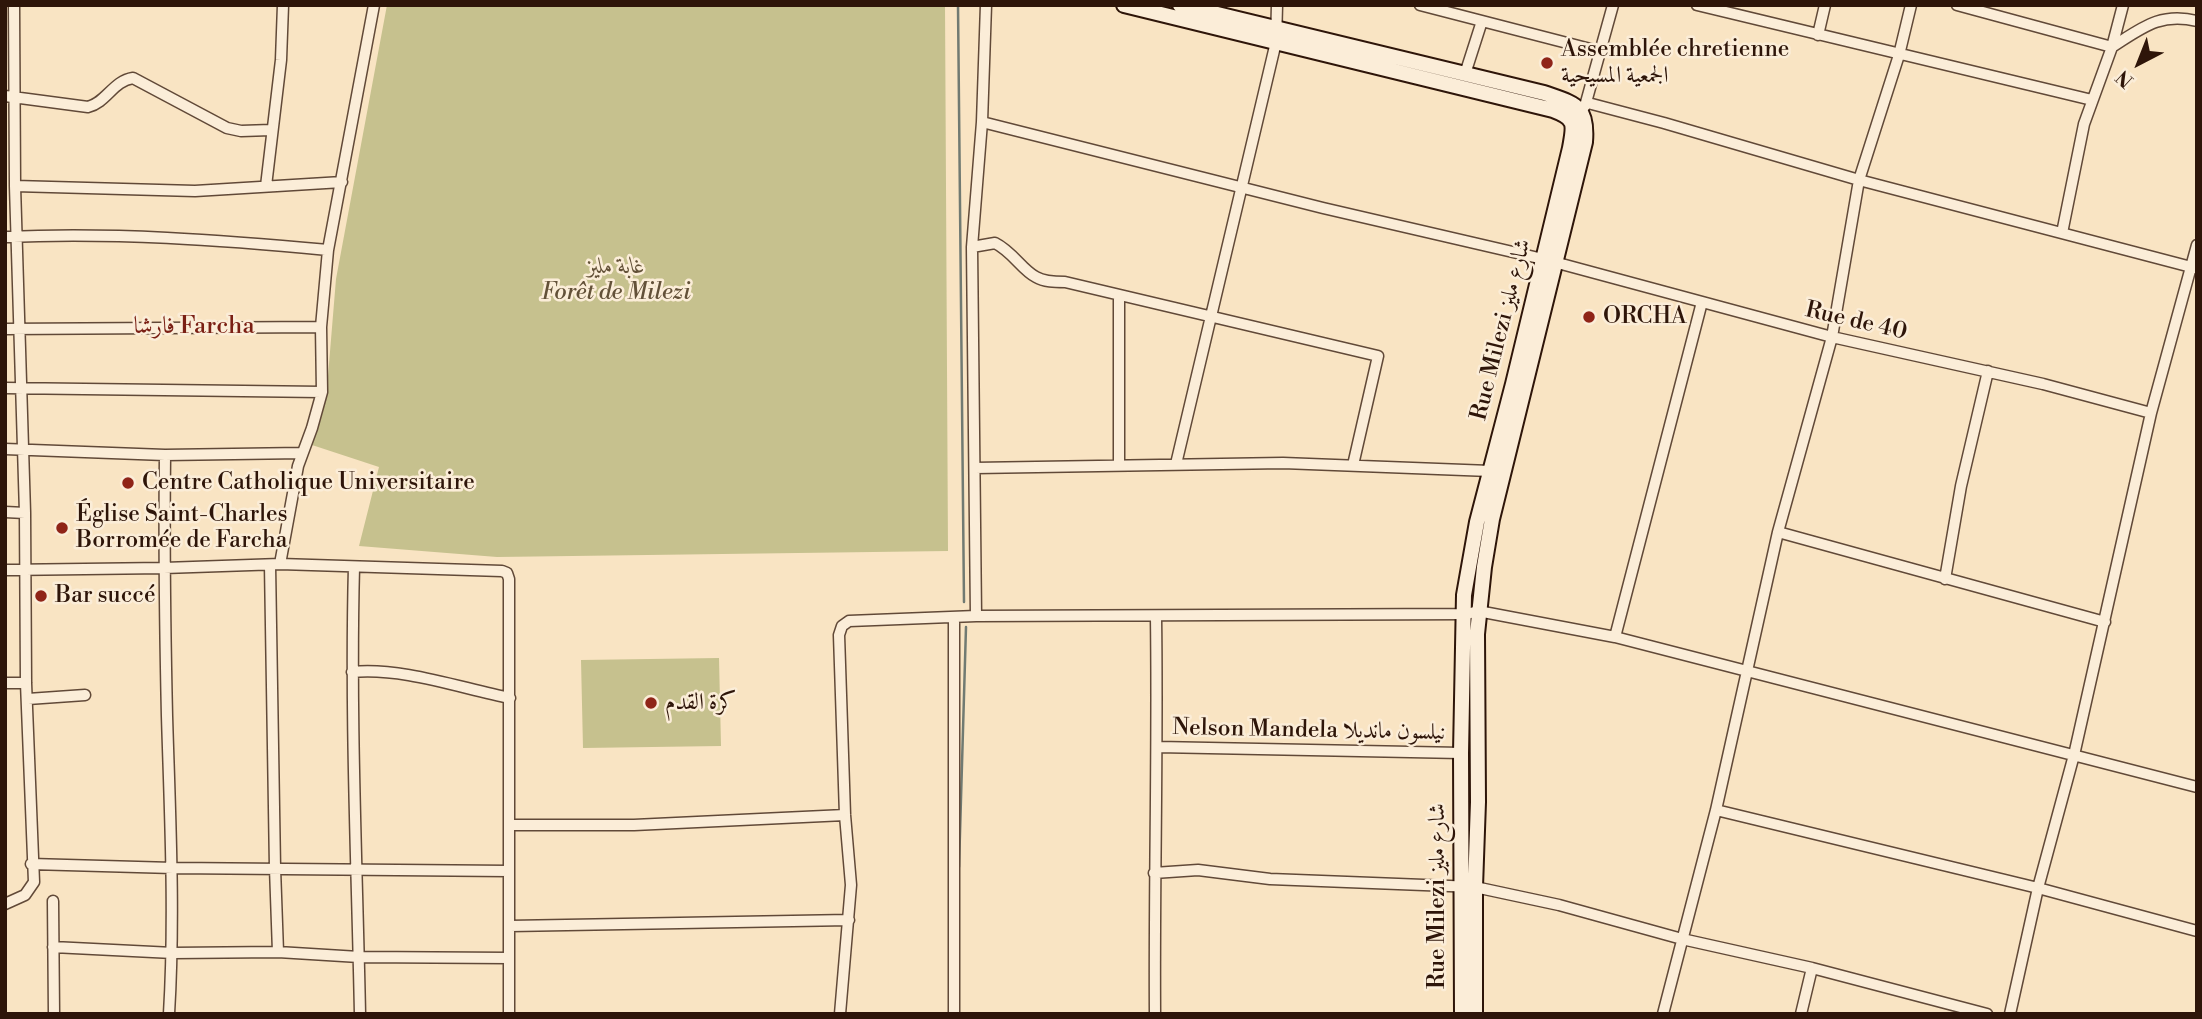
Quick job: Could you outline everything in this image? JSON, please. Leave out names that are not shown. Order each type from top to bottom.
[{"type":"street","points":[[5,904],[25,895],[34,882],[31,864],[26,683],[22,388],[10,96],[14,5]]},
{"type":"street","points":[[266,186],[281,60],[283,5]]},
{"type":"street","points":[[278,952],[275,868],[275,565],[302,453],[312,428],[321,392],[321,327],[328,250],[373,5]]},
{"type":"street","points":[[976,617],[972,247],[982,122],[986,5]]},
{"type":"street","points":[[1124,5],[1465,74],[1544,93],[1573,103],[1580,110]]},
{"type":"street","points":[[1180,5],[1276,36],[1537,106],[1664,123],[1859,180],[2194,268]]},
{"type":"street","points":[[1176,464],[1276,36],[1277,5]]},
{"type":"street","points":[[1580,110],[1602,52],[1613,5]]},
{"type":"street","points":[[1697,5],[1729,9],[1818,35],[2092,100]]},
{"type":"street","points":[[1818,35],[1825,5]]},
{"type":"street","points":[[1662,1014],[1716,810],[1779,532],[1832,337],[1859,180],[1899,55],[1911,5]]},
{"type":"street","points":[[1957,5],[2112,47],[2159,19],[2179,17],[2197,21]]},
{"type":"street","points":[[2062,233],[2078,150],[2123,5]]},
{"type":"street","points":[[1423,6],[1602,52]]},
{"type":"street","points":[[1465,74],[1482,21]]},
{"type":"street","points":[[10,96],[88,107],[97,104],[118,83],[132,78],[228,128],[242,131],[271,130]]},
{"type":"street","name":"Rue Milezi شارع مليز","points":[[1475,1014],[1461,753],[1464,595],[1474,534],[1490,471],[1548,261],[1585,142],[1586,127],[1580,110]]},
{"type":"street","name":"Rue de 40","points":[[982,122],[1548,261],[1832,337],[1988,371],[2151,413]]},
{"type":"street","points":[[15,186],[195,191],[342,182]]},
{"type":"street","points":[[5,236],[212,239],[328,250]]},
{"type":"street","points":[[972,247],[995,243],[1014,256],[1036,277],[1378,356],[1353,465]]},
{"type":"street","points":[[2010,1014],[2038,888],[2074,755],[2151,413],[2194,268],[2197,245]]},
{"type":"street","name":"Rue Milezi شارع مليز","points":[[1462,1014],[1468,887],[1478,802],[1479,611],[1492,519],[1548,261]]},
{"type":"street","points":[[1119,296],[1119,464]]},
{"type":"street","points":[[1615,637],[1702,302]]},
{"type":"street","points":[[5,329],[321,327]]},
{"type":"street","points":[[1945,579],[1961,486],[1988,371]]},
{"type":"street","points":[[5,388],[321,392]]},
{"type":"street","points":[[5,449],[165,455],[302,453]]},
{"type":"street","points":[[165,455],[164,568],[173,868],[173,953],[169,1014]]},
{"type":"street","points":[[975,468],[1119,464],[1353,465],[1490,471]]},
{"type":"street","points":[[5,512],[25,513]]},
{"type":"street","points":[[1779,532],[2105,622]]},
{"type":"street","points":[[5,570],[275,565],[507,573],[510,698],[509,1014]]},
{"type":"street","points":[[354,567],[352,672],[360,1014]]},
{"type":"street","points":[[840,1014],[851,885],[845,815],[839,635],[842,626],[849,621],[976,617],[1463,614],[1479,611],[1615,637],[2197,787]]},
{"type":"street","points":[[1155,1014],[1154,873],[1158,747],[1156,617]]},
{"type":"street","points":[[954,618],[954,1014]]},
{"type":"street","points":[[352,672],[379,671],[407,675],[510,698]]},
{"type":"street","points":[[5,683],[26,683]]},
{"type":"street","points":[[28,699],[85,695]]},
{"type":"street","name":"Nelson Mandela نيلسون مانديلا","points":[[1158,747],[1461,753]]},
{"type":"street","points":[[1716,810],[2038,888],[2197,930]]},
{"type":"street","points":[[509,825],[634,825],[845,815]]},
{"type":"street","points":[[31,864],[509,871]]},
{"type":"street","points":[[1154,873],[1199,870],[1270,879],[1468,887],[1559,905],[1682,939],[1812,968],[1986,1014]]},
{"type":"street","points":[[54,901],[54,1014]]},
{"type":"street","points":[[510,926],[849,920]]},
{"type":"street","points":[[53,947],[173,953],[278,952],[359,957],[509,958]]},
{"type":"street","points":[[1801,1014],[1812,968]]},
{"type":"green space","name":"غابة مليز Forêt de Milezi","points":[[387,5],[945,5],[948,551],[497,557],[359,546],[379,467],[312,445],[327,388],[336,279]]},
{"type":"green space","name":"كرة القدم","points":[[719,658],[721,746],[583,748],[581,660]]},
{"type":"waterway","points":[[958,5],[964,602]]},
{"type":"waterway","points":[[959,867],[966,627]]},
{"type":"place","name":"Assemblée chretienne الجمعية المسيحية","points":[[1547,63]]},
{"type":"place","name":"ORCHA","points":[[1589,317]]},
{"type":"place","name":"Centre Catholique Universitaire","points":[[128,483]]},
{"type":"place","name":"Église Saint-Charles Borromée de Farcha","points":[[62,528]]},
{"type":"place","name":"Bar succé","points":[[41,596]]},
{"type":"place","name":"كرة القدم","points":[[651,703]]},
{"type":"district","name":"فارشا Farcha","points":[[194,327]]}]
